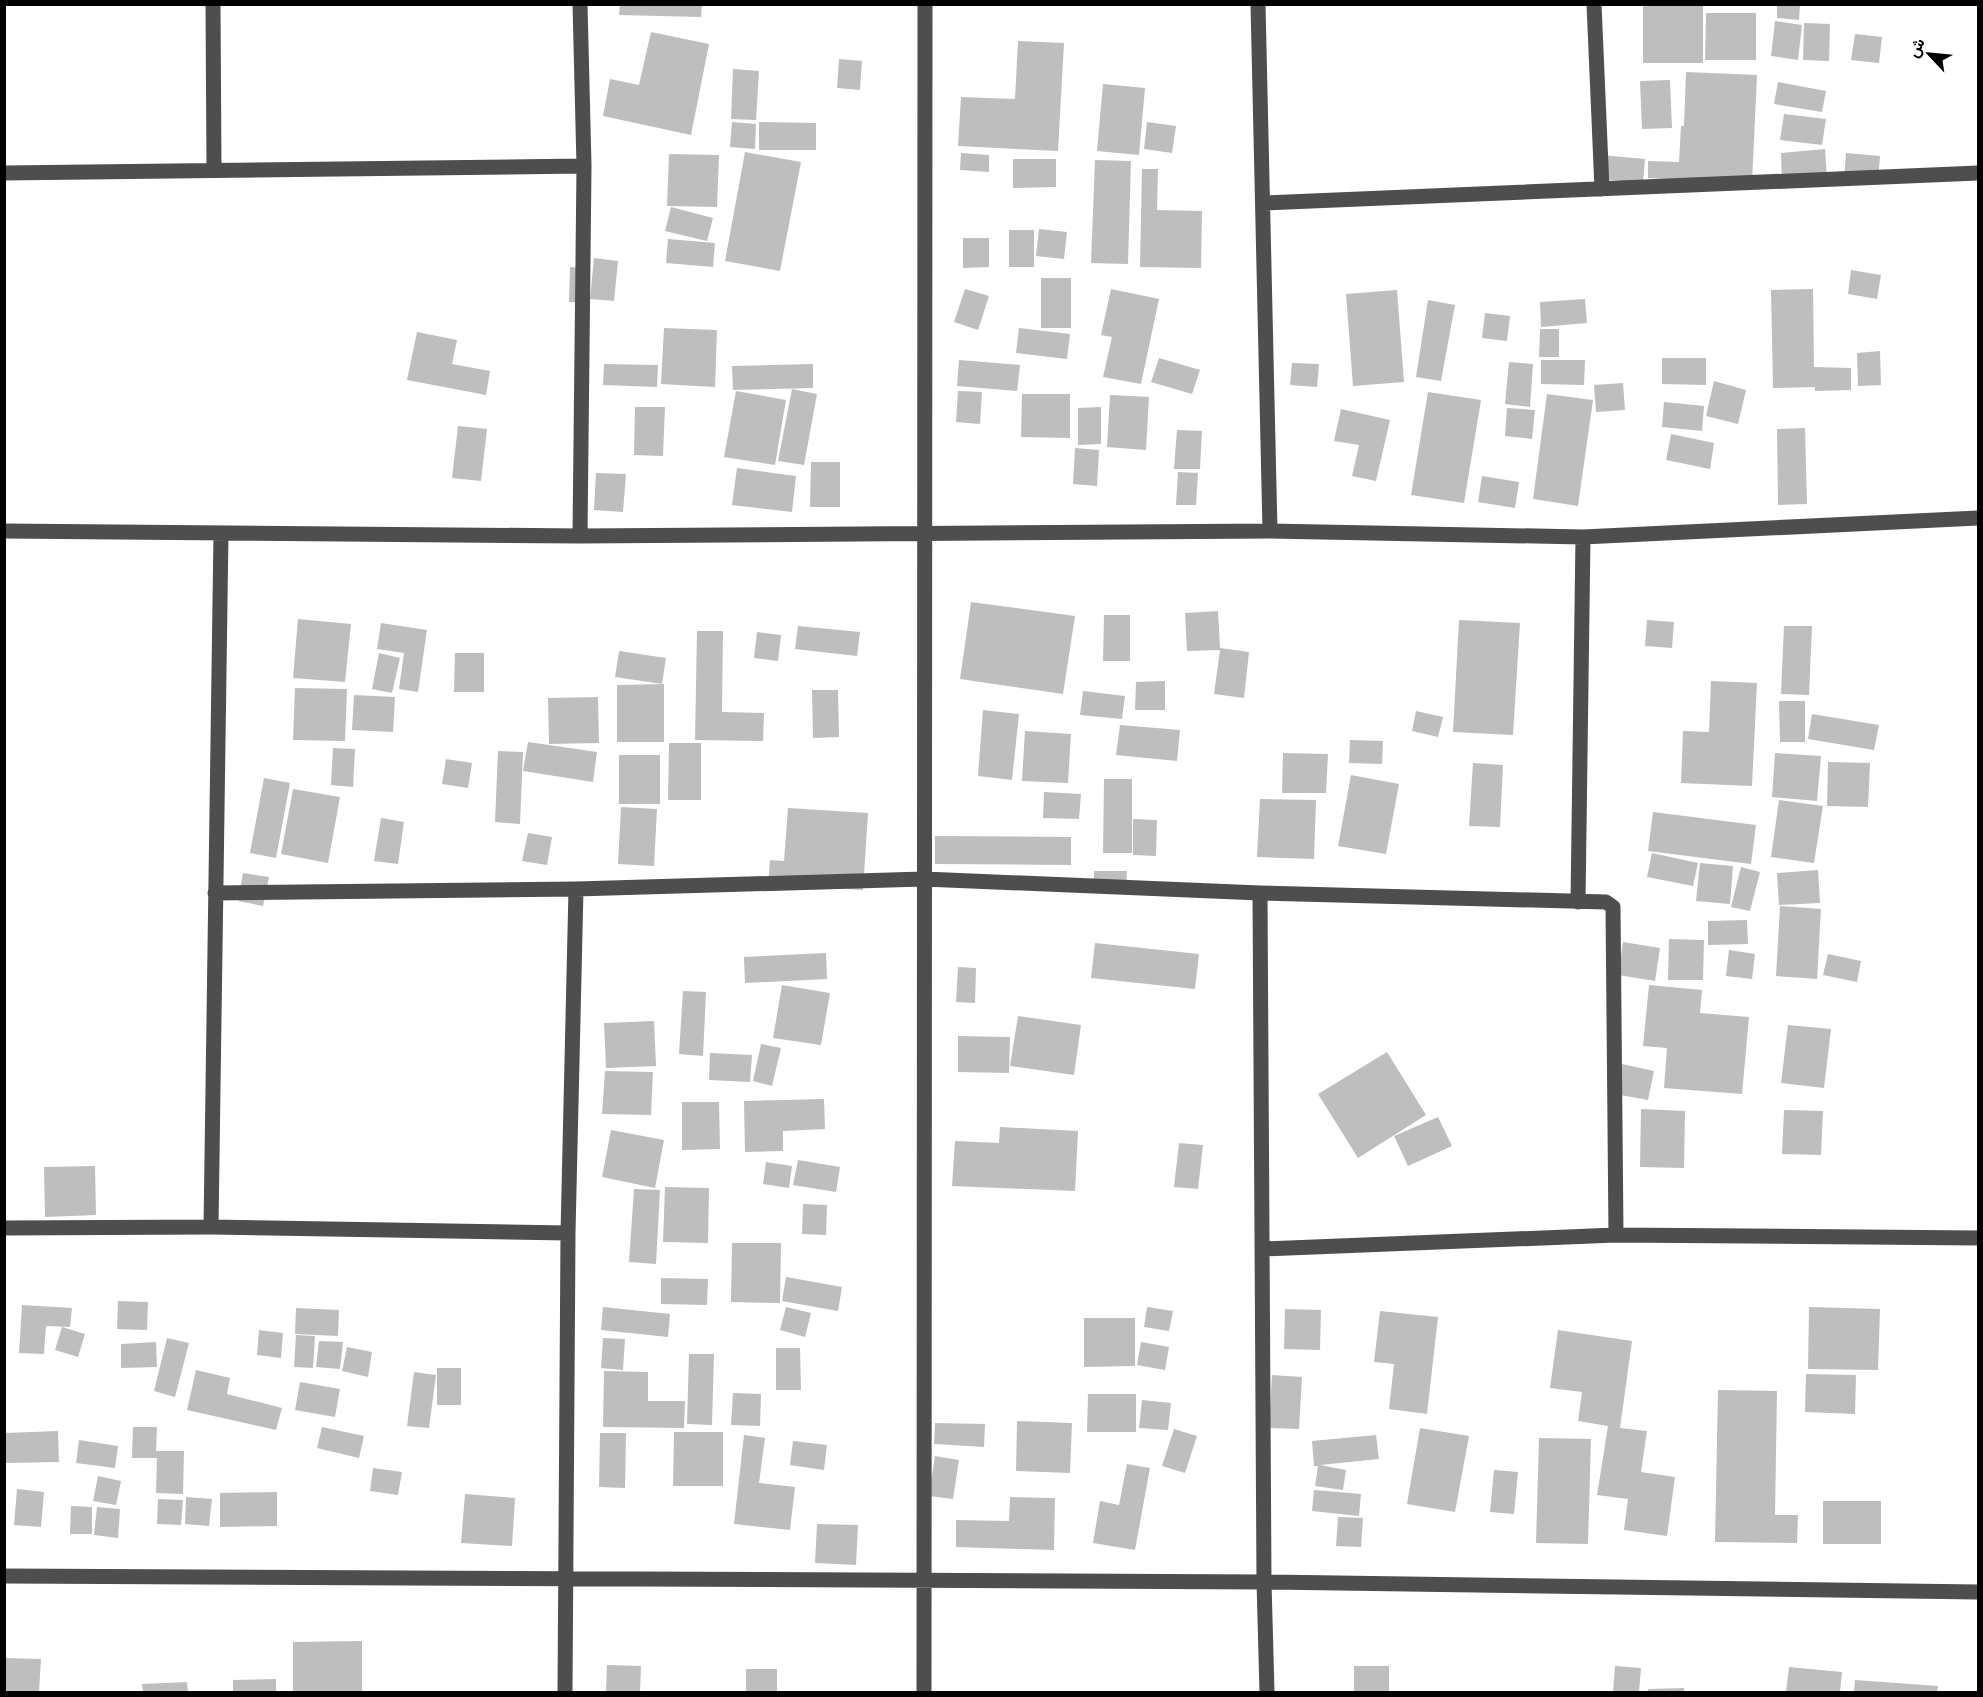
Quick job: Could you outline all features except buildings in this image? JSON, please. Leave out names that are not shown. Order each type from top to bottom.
[{"type":"street","points":[[213,4],[214,170]]},
{"type":"street","points":[[580,4],[584,166],[580,536]]},
{"type":"street","points":[[924,1692],[925,4]]},
{"type":"street","points":[[1258,4],[1270,531]]},
{"type":"street","points":[[1594,4],[1602,189]]},
{"type":"street","points":[[4,173],[584,166]]},
{"type":"street","points":[[1263,203],[1978,173]]},
{"type":"street","points":[[4,531],[580,536],[925,531],[1270,531],[1583,537],[1978,518]]},
{"type":"street","points":[[211,1227],[221,533]]},
{"type":"street","points":[[1578,902],[1583,537]]},
{"type":"street","points":[[215,893],[576,889],[924,879],[1260,893],[1606,902],[1613,907],[1616,1235]]},
{"type":"street","points":[[565,1692],[568,1233],[576,889]]},
{"type":"street","points":[[1260,893],[1264,1582],[1267,1692]]},
{"type":"street","points":[[4,1228],[211,1227],[568,1233]]},
{"type":"street","points":[[1262,1249],[1616,1235],[1978,1238]]},
{"type":"street","points":[[4,1576],[1264,1582],[1978,1592]]}]
